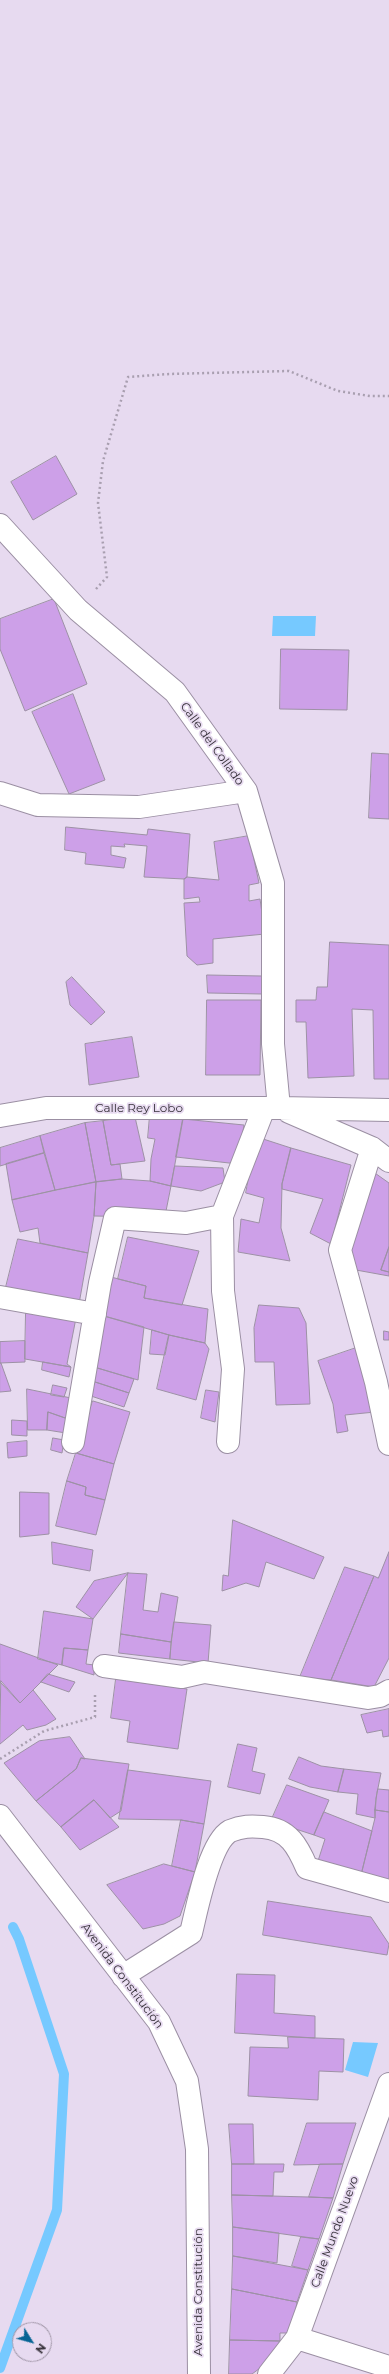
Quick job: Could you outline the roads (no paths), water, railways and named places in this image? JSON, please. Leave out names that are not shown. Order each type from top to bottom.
[{"type":"street","name":"Calle del Collado","points":[[0,524],[78,610],[175,692],[246,791],[273,883],[273,1044],[271,1108]]},
{"type":"street","points":[[0,793],[38,805],[139,807],[246,791]]},
{"type":"street","name":"Calle Rey Lobo","points":[[0,1116],[46,1108],[271,1108]]},
{"type":"street","points":[[271,1108],[389,1110]]},
{"type":"street","points":[[271,1108],[372,1148],[389,1161]]},
{"type":"street","points":[[228,1442],[233,1369],[223,1292],[222,1216],[271,1108]]},
{"type":"street","points":[[372,1148],[340,1250],[376,1382],[389,1444]]},
{"type":"street","points":[[74,1442],[95,1314],[115,1218],[186,1223],[222,1216]]},
{"type":"street","points":[[0,1297],[95,1314]]},
{"type":"street","points":[[104,1666],[182,1677],[204,1672],[368,1698],[380,1696],[389,1691]]},
{"type":"street","name":"Avenida Constitución","points":[[0,1816],[159,2022],[187,2081],[197,2149],[199,2374]]},
{"type":"street","points":[[123,1976],[190,1933],[215,1849],[229,1832],[245,1826],[272,1828],[296,1844],[307,1868],[389,1891]]},
{"type":"street","name":"Calle Mundo Nuevo","points":[[269,2374],[297,2338],[389,2084]]},
{"type":"street","points":[[297,2338],[389,2367]]},
{"type":"water","points":[[273,616],[316,616],[315,636],[272,636]]},
{"type":"water","points":[[353,2042],[378,2043],[368,2077],[345,2070]]},
{"type":"waterway","points":[[0,2368],[57,2210],[64,2074],[19,1939],[13,1927]]}]
